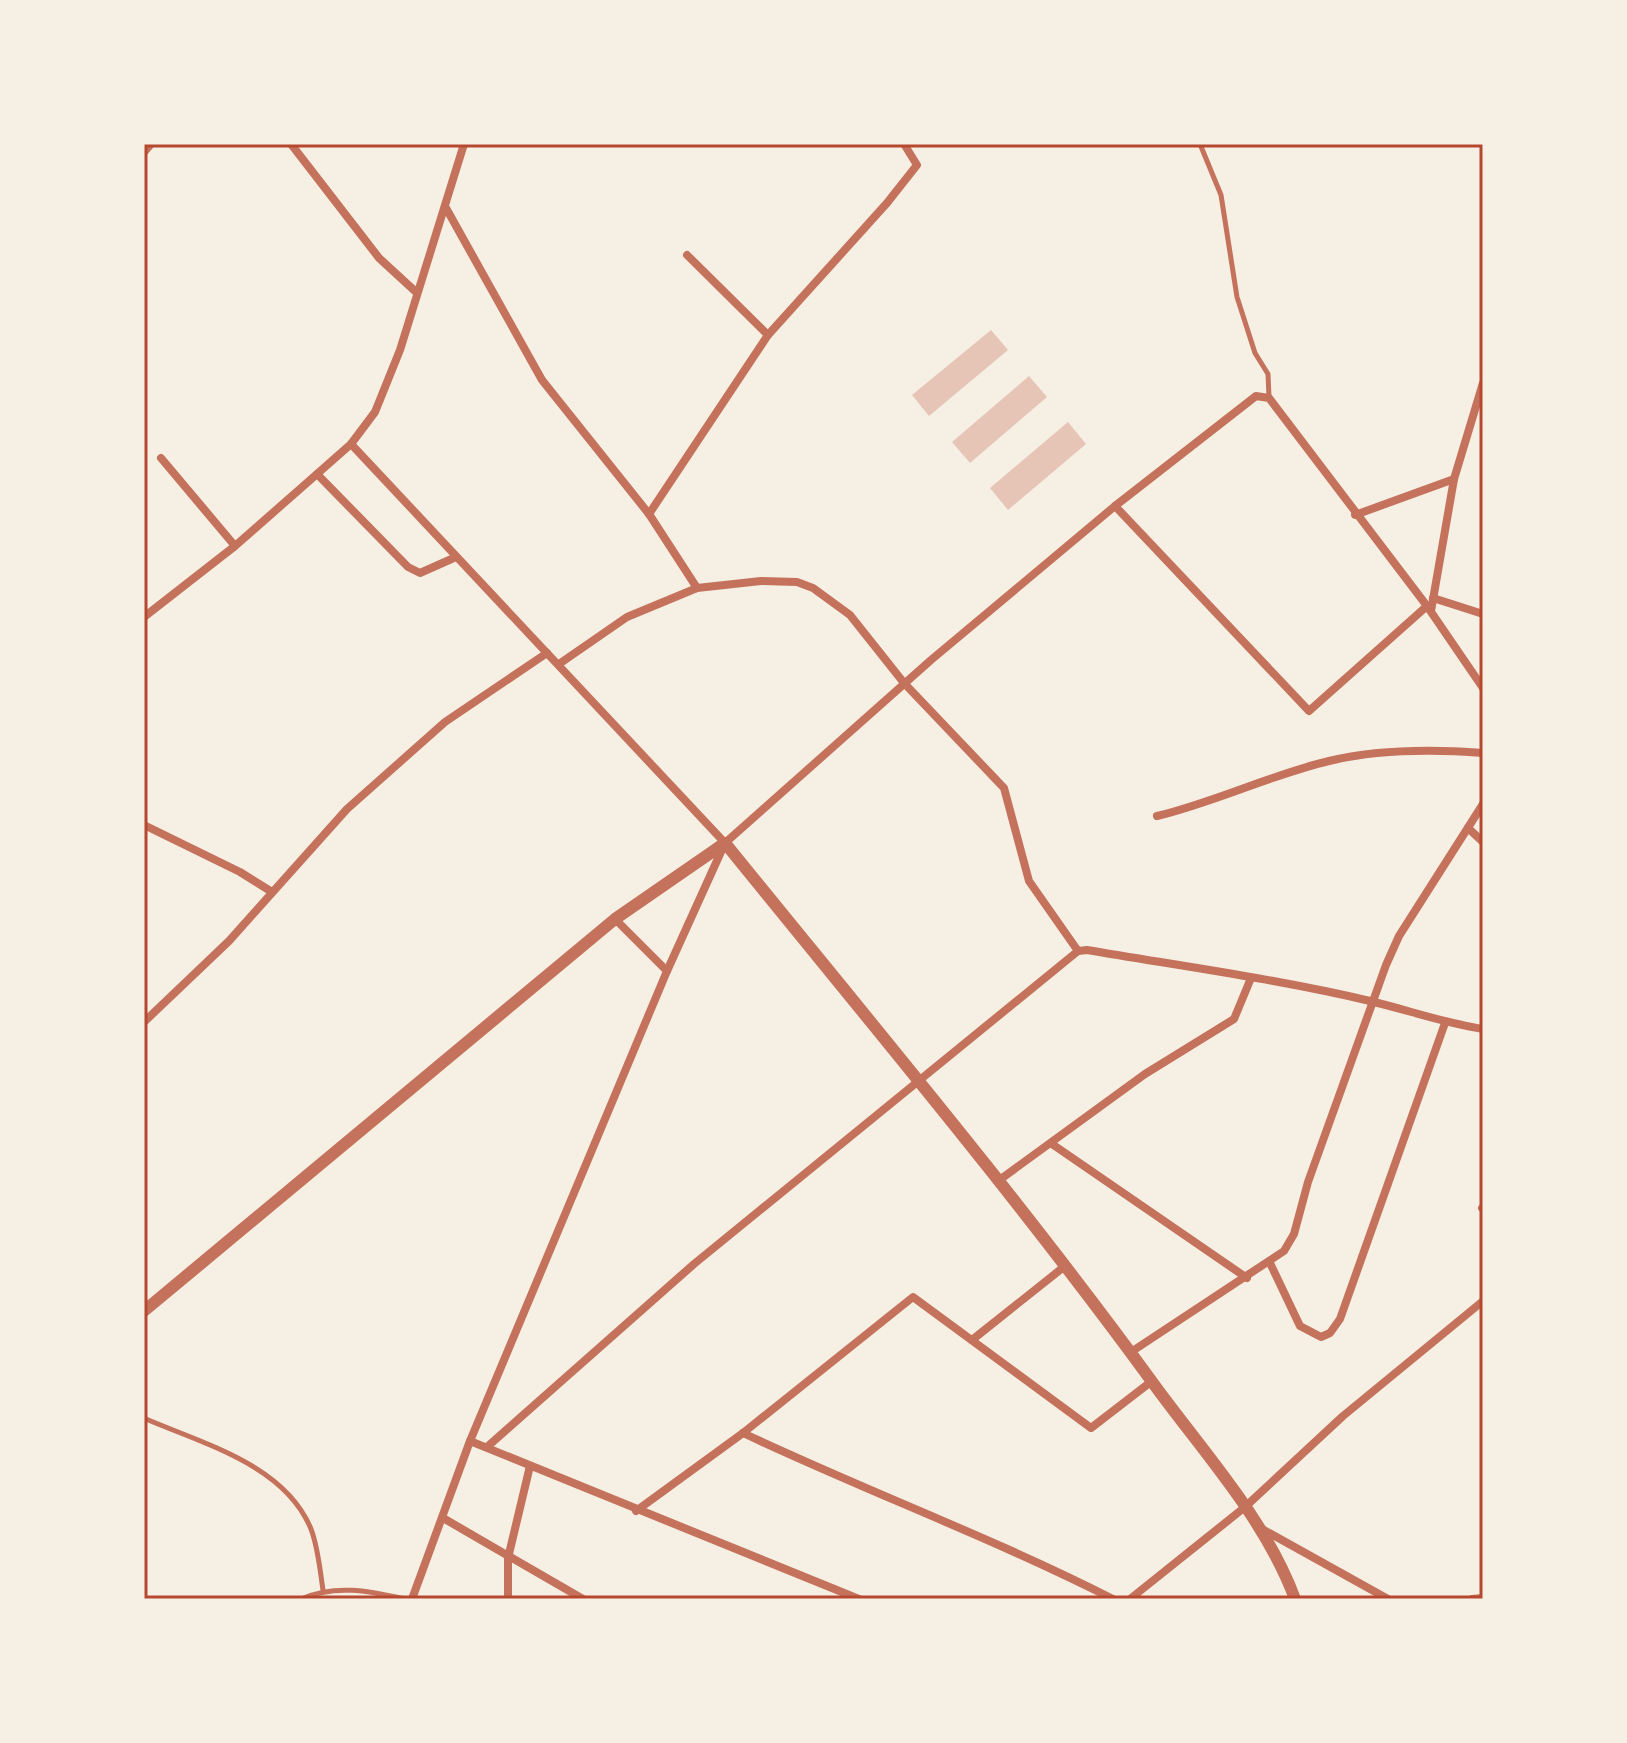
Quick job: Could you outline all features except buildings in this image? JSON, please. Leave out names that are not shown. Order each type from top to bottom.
[{"type":"street","points":[[144,152],[151,144]]},
{"type":"street","points":[[291,144],[379,258],[416,292]]},
{"type":"street","points":[[144,617],[235,546],[351,444],[375,412],[400,350],[464,144]]},
{"type":"street","points":[[649,514],[768,335],[887,203],[917,165],[904,144]]},
{"type":"street","points":[[446,208],[542,380],[649,514],[697,588]]},
{"type":"street","points":[[687,255],[768,335]]},
{"type":"street","points":[[1115,506],[1309,711],[1430,605],[1454,479],[1483,383]]},
{"type":"street","points":[[144,1311],[615,919],[725,843],[904,683],[1115,506],[1256,396],[1269,398],[1355,515],[1430,605],[1483,688]]},
{"type":"street","points":[[351,444],[725,843],[998,1181],[1131,1352],[1262,1528],[1282,1563],[1295,1599]]},
{"type":"street","points":[[161,458],[235,546]]},
{"type":"street","points":[[317,474],[408,567],[420,573],[456,557]]},
{"type":"street","points":[[1355,515],[1454,479]]},
{"type":"street","points":[[559,664],[627,617],[697,588],[761,581],[806,584],[850,615],[904,683],[1007,793],[1029,881],[1078,951]]},
{"type":"street","points":[[1430,605],[1483,614]]},
{"type":"street","points":[[144,1022],[229,941],[347,809],[430,735],[547,653]]},
{"type":"street","points":[[1157,816],[1329,761],[1372,753],[1436,749],[1483,753]]},
{"type":"street","points":[[1131,1352],[1284,1251],[1294,1234],[1308,1182],[1372,1001],[1399,936],[1483,804]]},
{"type":"street","points":[[144,825],[240,872],[272,892]]},
{"type":"street","points":[[1468,828],[1483,842]]},
{"type":"street","points":[[412,1599],[470,1441],[667,971],[725,843]]},
{"type":"street","points":[[615,919],[667,971]]},
{"type":"street","points":[[487,1447],[694,1264],[1078,951],[1087,950],[1372,1001],[1445,1023],[1483,1029]]},
{"type":"street","points":[[998,1181],[1145,1074],[1234,1019],[1251,978]]},
{"type":"street","points":[[1270,1263],[1300,1326],[1321,1337],[1330,1333],[1340,1319],[1445,1023]]},
{"type":"street","points":[[1052,1144],[1247,1278]]},
{"type":"street","points":[[972,1340],[1065,1266]]},
{"type":"street","points":[[636,1511],[743,1433],[913,1297],[1091,1428],[1152,1381]]},
{"type":"street","points":[[1130,1599],[1245,1507],[1343,1416],[1483,1301]]},
{"type":"street","points":[[743,1433],[847,1482],[1044,1564],[1113,1599]]},
{"type":"street","points":[[470,1441],[859,1599]]},
{"type":"street","points":[[508,1599],[508,1558],[530,1466]]},
{"type":"street","points":[[443,1518],[583,1599]]},
{"type":"street","points":[[1262,1528],[1388,1599]]},
{"type":"street","points":[[1472,1599],[1483,1598]]},
{"type":"lane","points":[[1200,144],[1221,195],[1237,297],[1255,353],[1268,374],[1269,398]]},
{"type":"lane","points":[[146,1419],[252,1466],[281,1486],[301,1509],[312,1532],[323,1590]]},
{"type":"lane","points":[[301,1599],[323,1590],[361,1590],[405,1599]]}]
